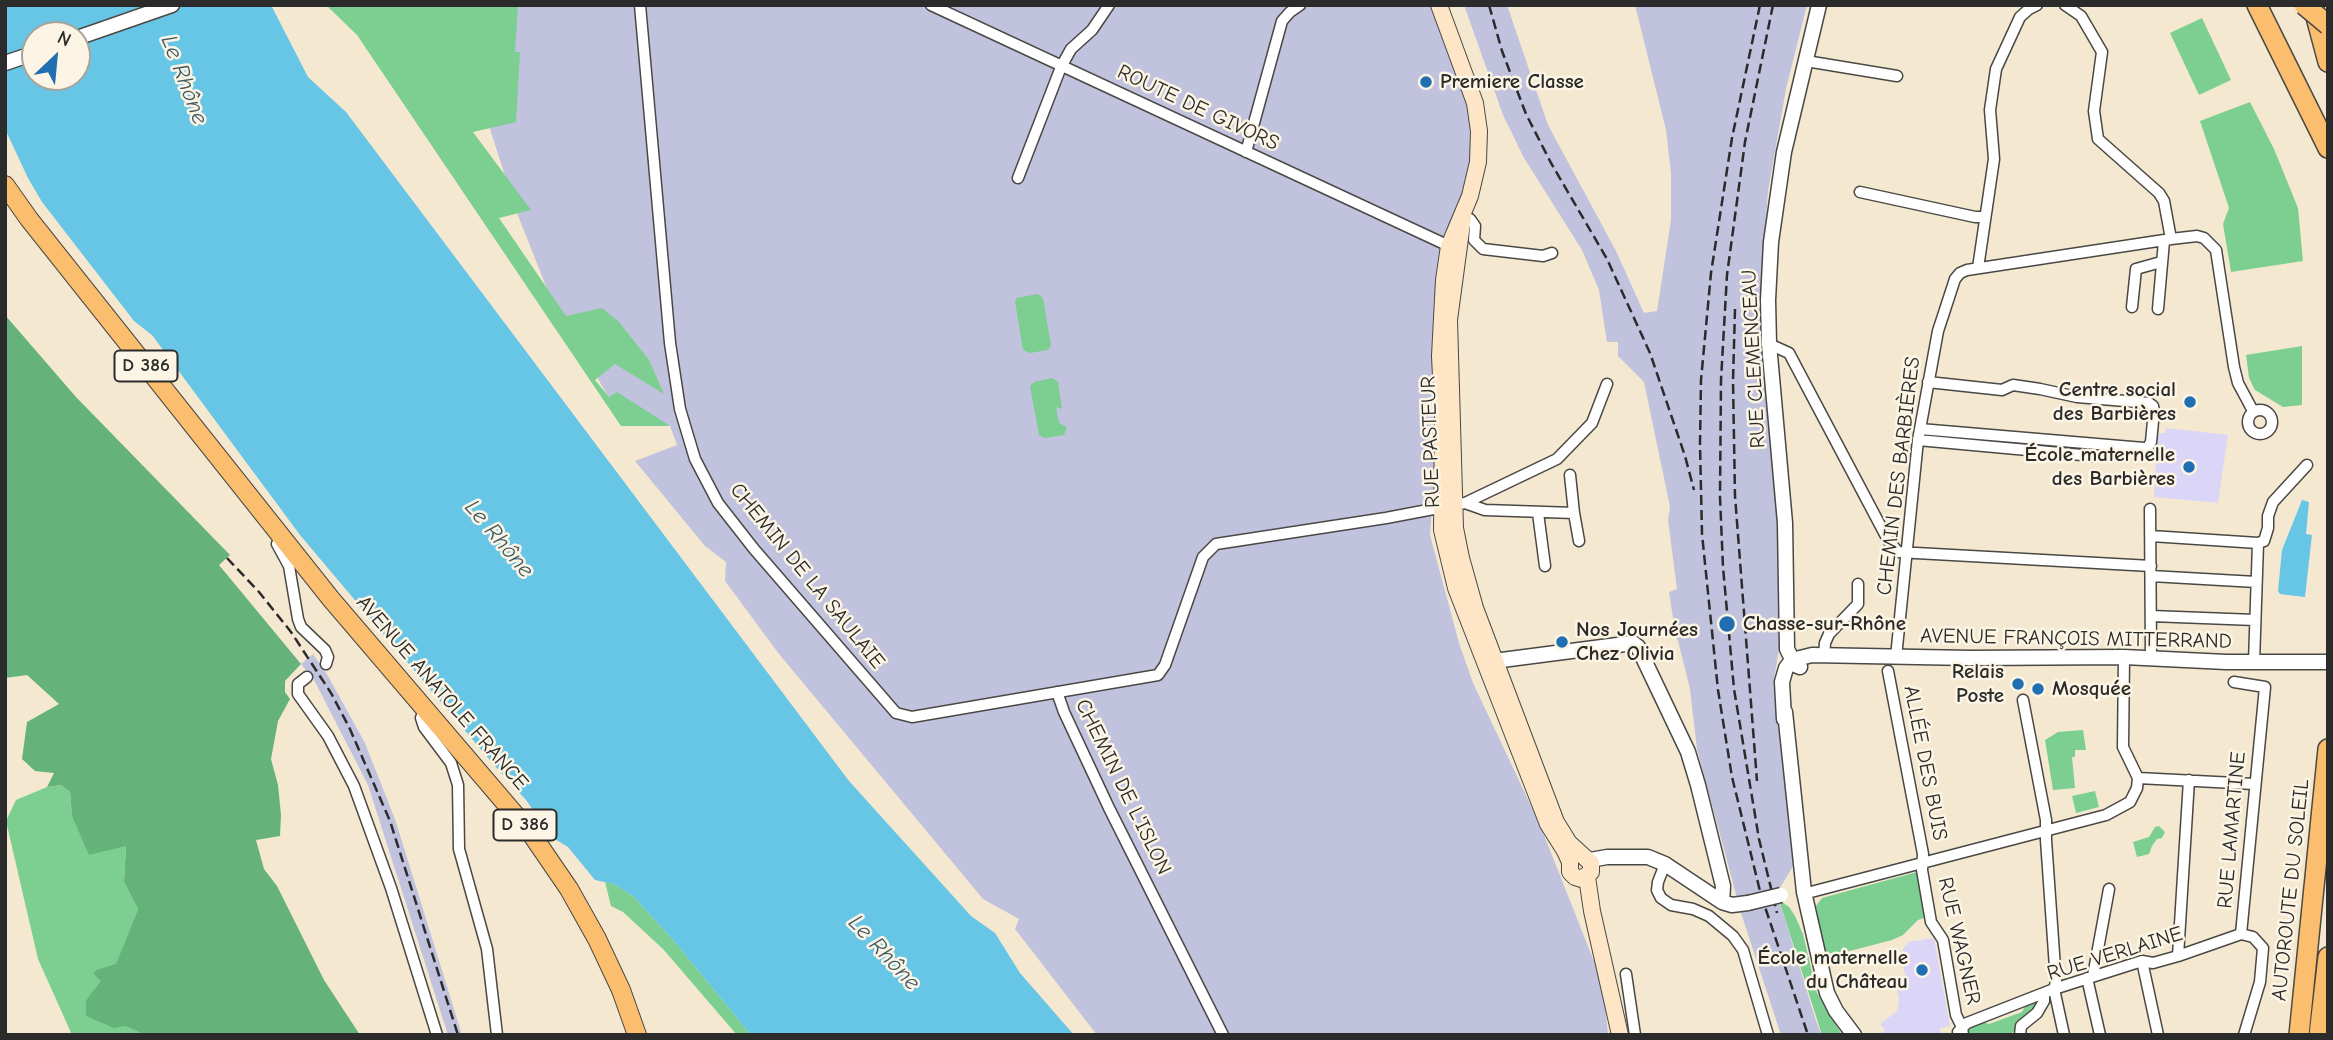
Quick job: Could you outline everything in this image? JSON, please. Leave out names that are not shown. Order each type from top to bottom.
[{"type":"highway","points":[[2257,5],[2328,148]]},
{"type":"highway","points":[[2304,5],[2328,24]]},
{"type":"highway","points":[[2313,5],[2328,62]]},
{"type":"highway","name":"AUTOROUTE DU SOLEIL","points":[[2299,1035],[2328,749]]},
{"type":"highway","name":"AUTOROUTE DU SOLEIL","points":[[2319,1035],[2328,957]]},
{"type":"main road","name":"RUE PASTEUR","points":[[1437,5],[1475,103],[1479,131],[1478,162],[1463,216],[1449,320],[1454,505],[1442,530],[1456,588],[1487,657]]},
{"type":"main road","name":"D 386","points":[[7,187],[29,219],[281,536]]},
{"type":"main road","name":"RUE PASTEUR","points":[[1454,505],[1443,416],[1441,320],[1449,246],[1463,216]]},
{"type":"main road","name":"AVENUE ANATOLE FRANCE","points":[[281,536],[361,635],[509,805],[558,871],[597,939],[621,990],[637,1035]]},
{"type":"main road","points":[[1487,657],[1520,730],[1552,813],[1583,868],[1619,1035]]},
{"type":"main road","points":[[1487,657],[1548,824],[1583,868]]},
{"type":"main road","points":[[1535,790],[1538,789],[1546,808],[1552,813]]},
{"type":"street","points":[[91,33],[172,5]]},
{"type":"street","name":"CHEMIN DE LA SAULAIE","points":[[639,5],[670,343],[680,409],[695,459],[718,503],[754,549],[896,713],[912,718],[1058,692]]},
{"type":"street","name":"ROUTE DE GIVORS","points":[[931,5],[1449,246]]},
{"type":"street","points":[[1018,178],[1061,67],[1071,49],[1092,30],[1109,5]]},
{"type":"street","points":[[1246,152],[1282,21],[1300,5]]},
{"type":"street","name":"RUE CLEMENCEAU","points":[[1795,664],[1787,649],[1785,523],[1769,344],[1770,242],[1783,152],[1819,5]]},
{"type":"street","points":[[1978,268],[1994,159],[1990,110],[1996,69],[2021,17],[2037,5]]},
{"type":"street","points":[[2065,5],[2081,16],[2102,52],[2094,111],[2098,139],[2159,193],[2164,201],[2167,240],[2161,262],[2158,309]]},
{"type":"street","points":[[1806,61],[1896,76]]},
{"type":"street","points":[[1860,192],[1985,218]]},
{"type":"street","points":[[1463,216],[1470,219],[1475,226],[1474,240],[1483,249],[1543,256],[1552,253]]},
{"type":"street","name":"CHEMIN DES BARBIÈRES","points":[[1896,657],[1919,434],[1937,331],[1955,279],[1967,270],[2197,236],[2211,243],[2216,250],[2234,367],[2238,383],[2253,411]]},
{"type":"street","points":[[2132,307],[2136,269],[2161,262]]},
{"type":"street","points":[[1769,344],[1788,353],[1888,540],[1898,552],[2151,571],[2256,582]]},
{"type":"street","points":[[1919,434],[2144,449],[2151,442],[2154,411],[2149,403],[2077,397],[2014,385],[2002,390],[1928,382]]},
{"type":"street","points":[[1454,505],[1557,458],[1592,423],[1606,383]]},
{"type":"street","points":[[1919,434],[2093,456]]},
{"type":"street","points":[[2151,536],[2258,543],[2264,541],[2273,502],[2307,464]]},
{"type":"street","points":[[1570,475],[1579,541]]},
{"type":"street","points":[[1454,505],[1485,510],[1574,513]]},
{"type":"street","name":"CHEMIN DE L'ISLON","points":[[1223,1035],[1103,796],[1064,712],[1058,692],[1158,675],[1165,665],[1203,557],[1216,544],[1454,505]]},
{"type":"street","points":[[2150,509],[2151,658]]},
{"type":"street","points":[[1538,513],[1545,566]]},
{"type":"street","points":[[281,536],[277,544],[289,566],[298,620],[301,627],[325,650],[328,657],[326,664]]},
{"type":"street","points":[[2254,662],[2258,543]]},
{"type":"street","points":[[1824,656],[1829,634],[1858,604],[1858,584]]},
{"type":"street","points":[[2151,616],[2255,620]]},
{"type":"street","points":[[1487,657],[1628,642],[1638,647],[1688,752],[1699,785],[1721,874],[1722,902]]},
{"type":"street","name":"AVENUE FRANÇOIS MITTERRAND","points":[[1795,664],[1824,656],[2124,657],[2328,662]]},
{"type":"street","points":[[1583,868],[1622,856],[1648,857],[1665,864],[1722,902],[1732,905],[1811,892],[2106,815],[2123,807],[2137,788],[2138,778],[2123,747],[2124,657]]},
{"type":"street","points":[[1784,719],[1785,691],[1795,664]]},
{"type":"street","points":[[1795,664],[1782,682],[1804,892],[1827,993],[1854,1035]]},
{"type":"street","name":"ALLÉE DES BUIS","points":[[1888,671],[1923,853],[1922,863]]},
{"type":"street","points":[[307,677],[298,684],[298,694],[328,736],[354,786],[391,888],[437,1035]]},
{"type":"street","name":"RUE LAMARTINE","points":[[2234,682],[2265,687],[2241,934],[2253,937],[2263,948],[2260,982],[2244,1035]]},
{"type":"street","points":[[2020,1035],[2021,1026],[2037,1013],[2056,982],[2046,820],[2023,700]]},
{"type":"street","points":[[424,709],[421,718],[424,727],[451,763],[458,785],[458,849],[487,949],[497,1035]]},
{"type":"street","points":[[2138,778],[2254,784]]},
{"type":"street","points":[[2178,956],[2189,780]]},
{"type":"street","name":"RUE WAGNER","points":[[1922,863],[1931,922],[1943,940],[1960,1032]]},
{"type":"street","points":[[1665,864],[1657,890],[1661,898],[1671,905],[1693,909],[1709,916],[1733,936],[1743,950],[1768,1035]]},
{"type":"street","points":[[2100,1035],[2090,977],[2109,889]]},
{"type":"street","name":"RUE VERLAINE","points":[[1960,1032],[2049,992],[2090,977],[2142,961],[2153,963],[2178,956],[2241,934]]},
{"type":"street","points":[[2142,961],[2158,1035]]},
{"type":"street","points":[[1626,974],[1635,1035]]},
{"type":"street","points":[[2049,992],[2064,1035]]},
{"type":"shaded area","points":[[517,5],[1447,5],[1481,152],[1446,237],[1438,430],[1430,535],[1459,643],[1473,683],[1540,825],[1603,984],[1608,1035],[1097,1035],[1015,929],[1019,919],[983,899],[779,654],[725,581],[726,562],[705,546],[635,461],[677,445],[670,426],[608,396],[551,299],[517,213],[488,123]]},
{"type":"shaded area","points":[[1464,5],[1507,5],[1548,125],[1616,251],[1644,313],[1657,311],[1671,220],[1671,173],[1666,130],[1635,5],[1807,5],[1786,89],[1768,191],[1761,293],[1777,501],[1781,637],[1774,679],[1793,866],[1780,888],[1737,898],[1697,749],[1690,689],[1678,641],[1673,632],[1669,592],[1677,589],[1668,520],[1670,507],[1644,382],[1618,356],[1618,342],[1607,342],[1599,290],[1582,250],[1524,158],[1503,115]]},
{"type":"shaded area","name":"École maternelle des Barbières","points":[[2166,428],[2228,435],[2218,503],[2154,497],[2157,438],[2160,433],[2165,433]]},
{"type":"shaded area","points":[[313,654],[365,743],[396,822],[462,1035],[448,1035],[368,785],[314,680],[301,664]]},
{"type":"shaded area","points":[[1779,900],[1822,1035],[1781,1035],[1740,910]]},
{"type":"shaded area","name":"École maternelle du Château","points":[[1934,938],[1950,1026],[1940,1028],[1941,1035],[1879,1035],[1885,1030],[1880,1024],[1897,1011],[1897,990],[1907,988],[1901,952],[1908,942]]},
{"type":"green space","points":[[326,5],[518,5],[515,52],[520,52],[516,122],[473,132],[531,210],[499,218],[566,316],[602,308],[619,322],[649,360],[664,394],[615,364],[595,380],[609,397],[617,392],[670,426],[621,426],[357,35]]},
{"type":"green space","points":[[2202,18],[2231,80],[2199,95],[2170,33]]},
{"type":"green space","points":[[2250,102],[2274,149],[2298,208],[2303,261],[2231,272],[2223,224],[2229,208],[2200,121]]},
{"type":"green space","points":[[1038,294],[1043,298],[1051,345],[1048,350],[1030,353],[1023,350],[1015,301],[1017,298]]},
{"type":"green space","points":[[5,315],[76,397],[230,555],[219,565],[301,664],[285,681],[285,692],[290,699],[278,721],[271,759],[278,785],[280,836],[256,840],[264,869],[277,886],[324,980],[360,1035],[145,1035],[125,1026],[114,1028],[86,1016],[86,1000],[101,981],[94,974],[96,970],[116,964],[138,909],[124,882],[126,846],[89,855],[72,816],[70,792],[61,785],[47,787],[54,773],[35,771],[22,759],[27,722],[59,704],[27,675],[5,678]]},
{"type":"green space","points":[[2302,346],[2302,405],[2283,407],[2255,390],[2249,378],[2246,355]]},
{"type":"green space","points":[[1052,378],[1058,382],[1062,409],[1056,407],[1059,423],[1067,427],[1064,435],[1045,438],[1039,435],[1030,386],[1034,382]]},
{"type":"green space","points":[[2083,730],[2086,750],[2075,750],[2075,757],[2072,757],[2075,788],[2053,790],[2045,740],[2058,732]]},
{"type":"green space","points":[[61,785],[70,792],[72,816],[126,846],[124,882],[138,909],[116,965],[86,1000],[125,1026],[145,1035],[72,1035],[38,959],[6,821],[16,800],[47,787]]},
{"type":"green space","points":[[2095,791],[2099,807],[2076,813],[2072,796]]},
{"type":"green space","points":[[2159,826],[2165,832],[2162,838],[2157,839],[2149,854],[2137,857],[2133,842],[2149,837],[2155,827]]},
{"type":"green space","points":[[1917,872],[1924,918],[1918,920],[1903,935],[1892,940],[1842,953],[1825,962],[1816,906],[1822,898]]},
{"type":"green space","points":[[605,882],[614,884],[633,896],[674,941],[751,1035],[737,1035],[663,949],[623,912],[611,906]]},
{"type":"green space","points":[[1779,900],[1789,907],[1795,916],[1803,934],[1817,993],[1842,1035],[1822,1035]]},
{"type":"green space","points":[[2040,1002],[2017,1031],[2006,1035],[1967,1035],[1967,1028],[1983,1022],[1989,1024],[2022,1012],[2025,1006]]},
{"type":"water","name":"Le Rhône","points":[[5,5],[271,5],[308,77],[346,112],[849,781],[971,916],[995,933],[1020,973],[1074,1035],[751,1035],[674,941],[633,896],[614,884],[595,880],[568,847],[553,838],[526,800],[300,535],[152,335],[134,321],[42,202],[5,129]]},
{"type":"water","points":[[2302,500],[2309,502],[2306,534],[2312,535],[2305,597],[2280,594],[2278,591],[2282,550]]},
{"type":"railway","points":[[1489,5],[1502,51],[1526,114],[1607,259],[1650,353],[1694,490]]},
{"type":"railway","points":[[1760,5],[1732,138],[1711,273],[1701,380],[1702,534],[1718,690],[1732,777],[1761,895],[1808,1035]]},
{"type":"railway","points":[[1773,5],[1745,142],[1727,275],[1721,380],[1720,497],[1734,689],[1759,839],[1777,913]]},
{"type":"railway","points":[[1735,309],[1735,496],[1757,781]]},
{"type":"railway","points":[[227,558],[291,632],[331,693],[349,727],[390,821],[458,1035]]},
{"type":"place","name":"Premiere Classe","points":[[1426,82]]},
{"type":"place","name":"Centre social des Barbières","points":[[2190,402]]},
{"type":"place","name":"École maternelle des Barbières","points":[[2189,467]]},
{"type":"place","name":"Chasse-sur-Rhône","points":[[1727,624]]},
{"type":"place","name":"Nos Journées Chez Olivia","points":[[1562,642]]},
{"type":"place","name":"Relais Poste","points":[[2018,684]]},
{"type":"place","name":"Mosquée","points":[[2038,689]]},
{"type":"place","name":"École maternelle du Château","points":[[1922,970]]}]
